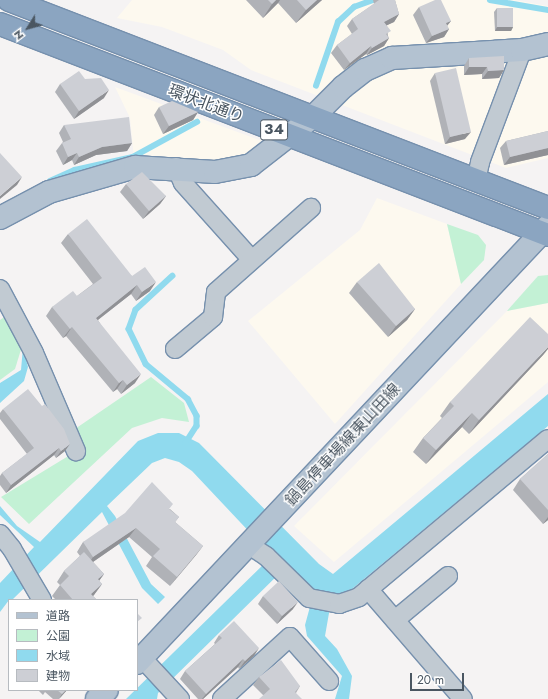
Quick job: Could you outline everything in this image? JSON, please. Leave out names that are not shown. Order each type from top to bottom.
[{"type":"highway","name":"環状北通り","points":[[9,0],[314,116],[548,208]]},
{"type":"highway","name":"環状北通り","points":[[0,24],[288,136],[545,231]]},
{"type":"main road","points":[[0,218],[49,192],[135,167],[176,168],[216,172],[252,165],[314,116],[343,87],[365,70],[392,58],[522,50],[548,44]]},
{"type":"main road","name":"鍋島停車場線東山田線","points":[[144,663],[256,548],[277,517],[545,231]]},
{"type":"main road","points":[[97,699],[106,691]]},
{"type":"street","points":[[476,180],[480,162],[522,50]]},
{"type":"street","points":[[176,168],[183,183],[252,260]]},
{"type":"street","points":[[175,349],[213,317],[216,292],[311,208]]},
{"type":"street","points":[[0,289],[34,353],[76,451]]},
{"type":"street","points":[[256,548],[309,598],[339,604],[359,597],[548,439]]},
{"type":"street","points":[[0,534],[18,558],[38,594]]},
{"type":"street","points":[[395,620],[448,576]]},
{"type":"street","points":[[368,589],[463,699]]},
{"type":"street","points":[[222,699],[290,637],[329,681]]},
{"type":"street","points":[[144,663],[175,694]]},
{"type":"shaded area","points":[[132,0],[515,0],[548,6],[548,158],[506,168],[251,70],[223,50],[162,27],[117,18]]},
{"type":"shaded area","points":[[115,87],[262,141],[247,155],[218,161],[173,157],[134,159],[130,118]]},
{"type":"shaded area","points":[[377,198],[447,224],[461,284],[335,424],[248,321],[360,230]]},
{"type":"shaded area","points":[[548,303],[548,382],[334,562],[294,526],[507,311]]},
{"type":"green space","points":[[447,224],[478,235],[486,245],[484,260],[461,284]]},
{"type":"green space","points":[[548,275],[548,303],[507,311],[538,276]]},
{"type":"green space","points":[[7,315],[23,343],[15,369],[0,380],[0,320]]},
{"type":"green space","points":[[151,377],[184,403],[189,422],[162,418],[132,428],[29,524],[1,497],[70,455],[72,431]]},
{"type":"water","points":[[23,347],[28,367],[24,381],[0,403],[0,383],[21,370]]},
{"type":"water","points":[[548,394],[548,426],[352,589],[332,596],[325,636],[337,649],[352,676],[349,699],[335,699],[342,676],[307,636],[305,625],[314,592],[288,565],[158,693],[157,699],[126,699],[134,691],[138,691],[138,687],[272,556],[192,471],[179,462],[165,458],[152,463],[107,506],[115,516],[151,584],[165,597],[158,604],[142,588],[102,512],[13,599],[8,599],[8,601],[0,612],[0,583],[34,547],[0,515],[0,506],[17,526],[40,542],[138,441],[158,433],[179,433],[199,443],[319,564],[333,574]]},
{"type":"building","points":[[268,0],[276,0],[272,4]]},
{"type":"building","points":[[297,0],[317,0],[306,10]]},
{"type":"building","points":[[379,0],[395,0],[399,14],[384,22],[391,31],[386,34],[389,38],[372,48],[371,46],[350,63],[337,45],[358,29],[352,19]]},
{"type":"building","points":[[435,0],[441,0],[451,21],[446,23],[449,29],[432,36],[419,7]]},
{"type":"building","points":[[497,8],[513,8],[513,27],[497,27]]},
{"type":"building","points":[[504,56],[504,70],[488,71],[487,67],[469,67],[469,58]]},
{"type":"building","points":[[456,68],[471,132],[450,137],[435,73]]},
{"type":"building","points":[[79,71],[85,79],[101,78],[109,90],[79,111],[60,84]]},
{"type":"building","points":[[172,101],[198,112],[169,126],[159,107]]},
{"type":"building","points":[[129,117],[132,143],[102,147],[79,157],[77,153],[68,157],[62,143],[71,139],[64,125]]},
{"type":"building","points":[[548,131],[548,148],[510,157],[506,141]]},
{"type":"building","points":[[0,153],[22,177],[0,196]]},
{"type":"building","points":[[142,172],[166,196],[149,211],[126,184]]},
{"type":"building","points":[[87,219],[132,276],[145,267],[156,282],[142,292],[137,285],[96,318],[141,374],[127,385],[123,380],[119,383],[72,327],[70,329],[52,307],[73,291],[77,296],[102,278],[68,234]]},
{"type":"building","points":[[379,263],[415,309],[396,326],[357,282]]},
{"type":"building","points":[[530,317],[548,334],[548,347],[479,420],[472,413],[436,450],[423,438],[454,406],[450,402]]},
{"type":"building","points":[[28,389],[42,406],[45,404],[64,429],[70,444],[61,451],[59,448],[11,485],[2,473],[34,448],[3,409]]},
{"type":"building","points":[[548,454],[548,510],[520,479]]},
{"type":"building","points":[[152,482],[173,504],[169,509],[179,517],[175,522],[203,546],[177,577],[153,556],[160,549],[136,528],[93,557],[83,542],[125,513]]},
{"type":"building","points":[[84,552],[104,574],[98,579],[102,584],[91,594],[96,599],[72,599],[60,585],[69,576],[64,571]]},
{"type":"building","points":[[279,581],[298,602],[282,616],[263,596]]},
{"type":"building","points":[[138,614],[142,618],[138,621]]},
{"type":"building","points":[[234,621],[259,648],[245,661],[243,659],[206,694],[185,671],[222,638],[219,635]]},
{"type":"building","points":[[281,660],[300,686],[295,692],[302,699],[259,699],[270,689],[259,677]]},
{"type":"building","points":[[58,691],[65,691],[62,694]]},
{"type":"waterway","points":[[316,86],[338,22],[354,7],[373,0]]},
{"type":"waterway","points":[[490,0],[548,10]]},
{"type":"waterway","points":[[50,181],[75,170],[133,157],[197,122]]},
{"type":"waterway","points":[[173,276],[136,310],[129,329],[146,364],[188,399],[197,416],[197,426],[186,443]]}]
